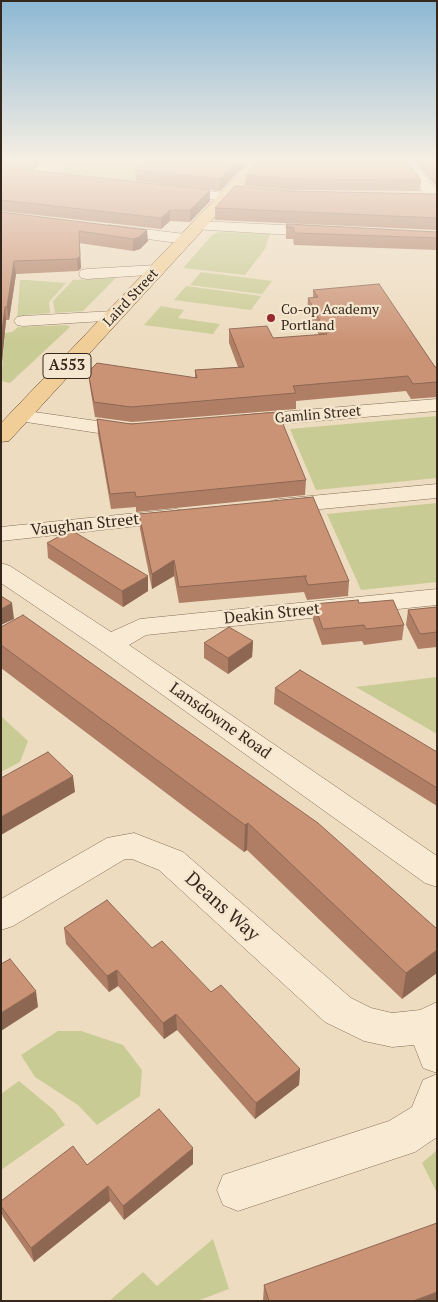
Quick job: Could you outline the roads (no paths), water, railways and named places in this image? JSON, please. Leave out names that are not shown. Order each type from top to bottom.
[{"type":"main road","name":"Laird Street","points":[[1,436],[203,221]]},
{"type":"street","points":[[198,226],[340,232]]},
{"type":"street","points":[[98,229],[185,239]]},
{"type":"street","points":[[87,274],[157,270]]},
{"type":"street","points":[[23,321],[114,316]]},
{"type":"street","name":"Gamlin Street","points":[[225,422],[437,405]]},
{"type":"street","points":[[20,416],[111,429],[151,428]]},
{"type":"street","points":[[253,509],[437,491]]},
{"type":"street","name":"Vaughan Street","points":[[1,534],[196,514]]},
{"type":"street","name":"Lansdowne Road","points":[[1,571],[110,644],[437,874]]},
{"type":"street","name":"Deakin Street","points":[[110,644],[140,627],[437,597]]},
{"type":"street","name":"Deans Way","points":[[1,916],[119,847],[134,846],[171,861],[338,1010],[364,1024],[392,1030],[434,1033]]},
{"type":"street","points":[[238,1190],[400,1138],[427,1120],[437,1093]]},
{"type":"place","name":"Co-op Academy Portland","points":[[271,318]]}]
